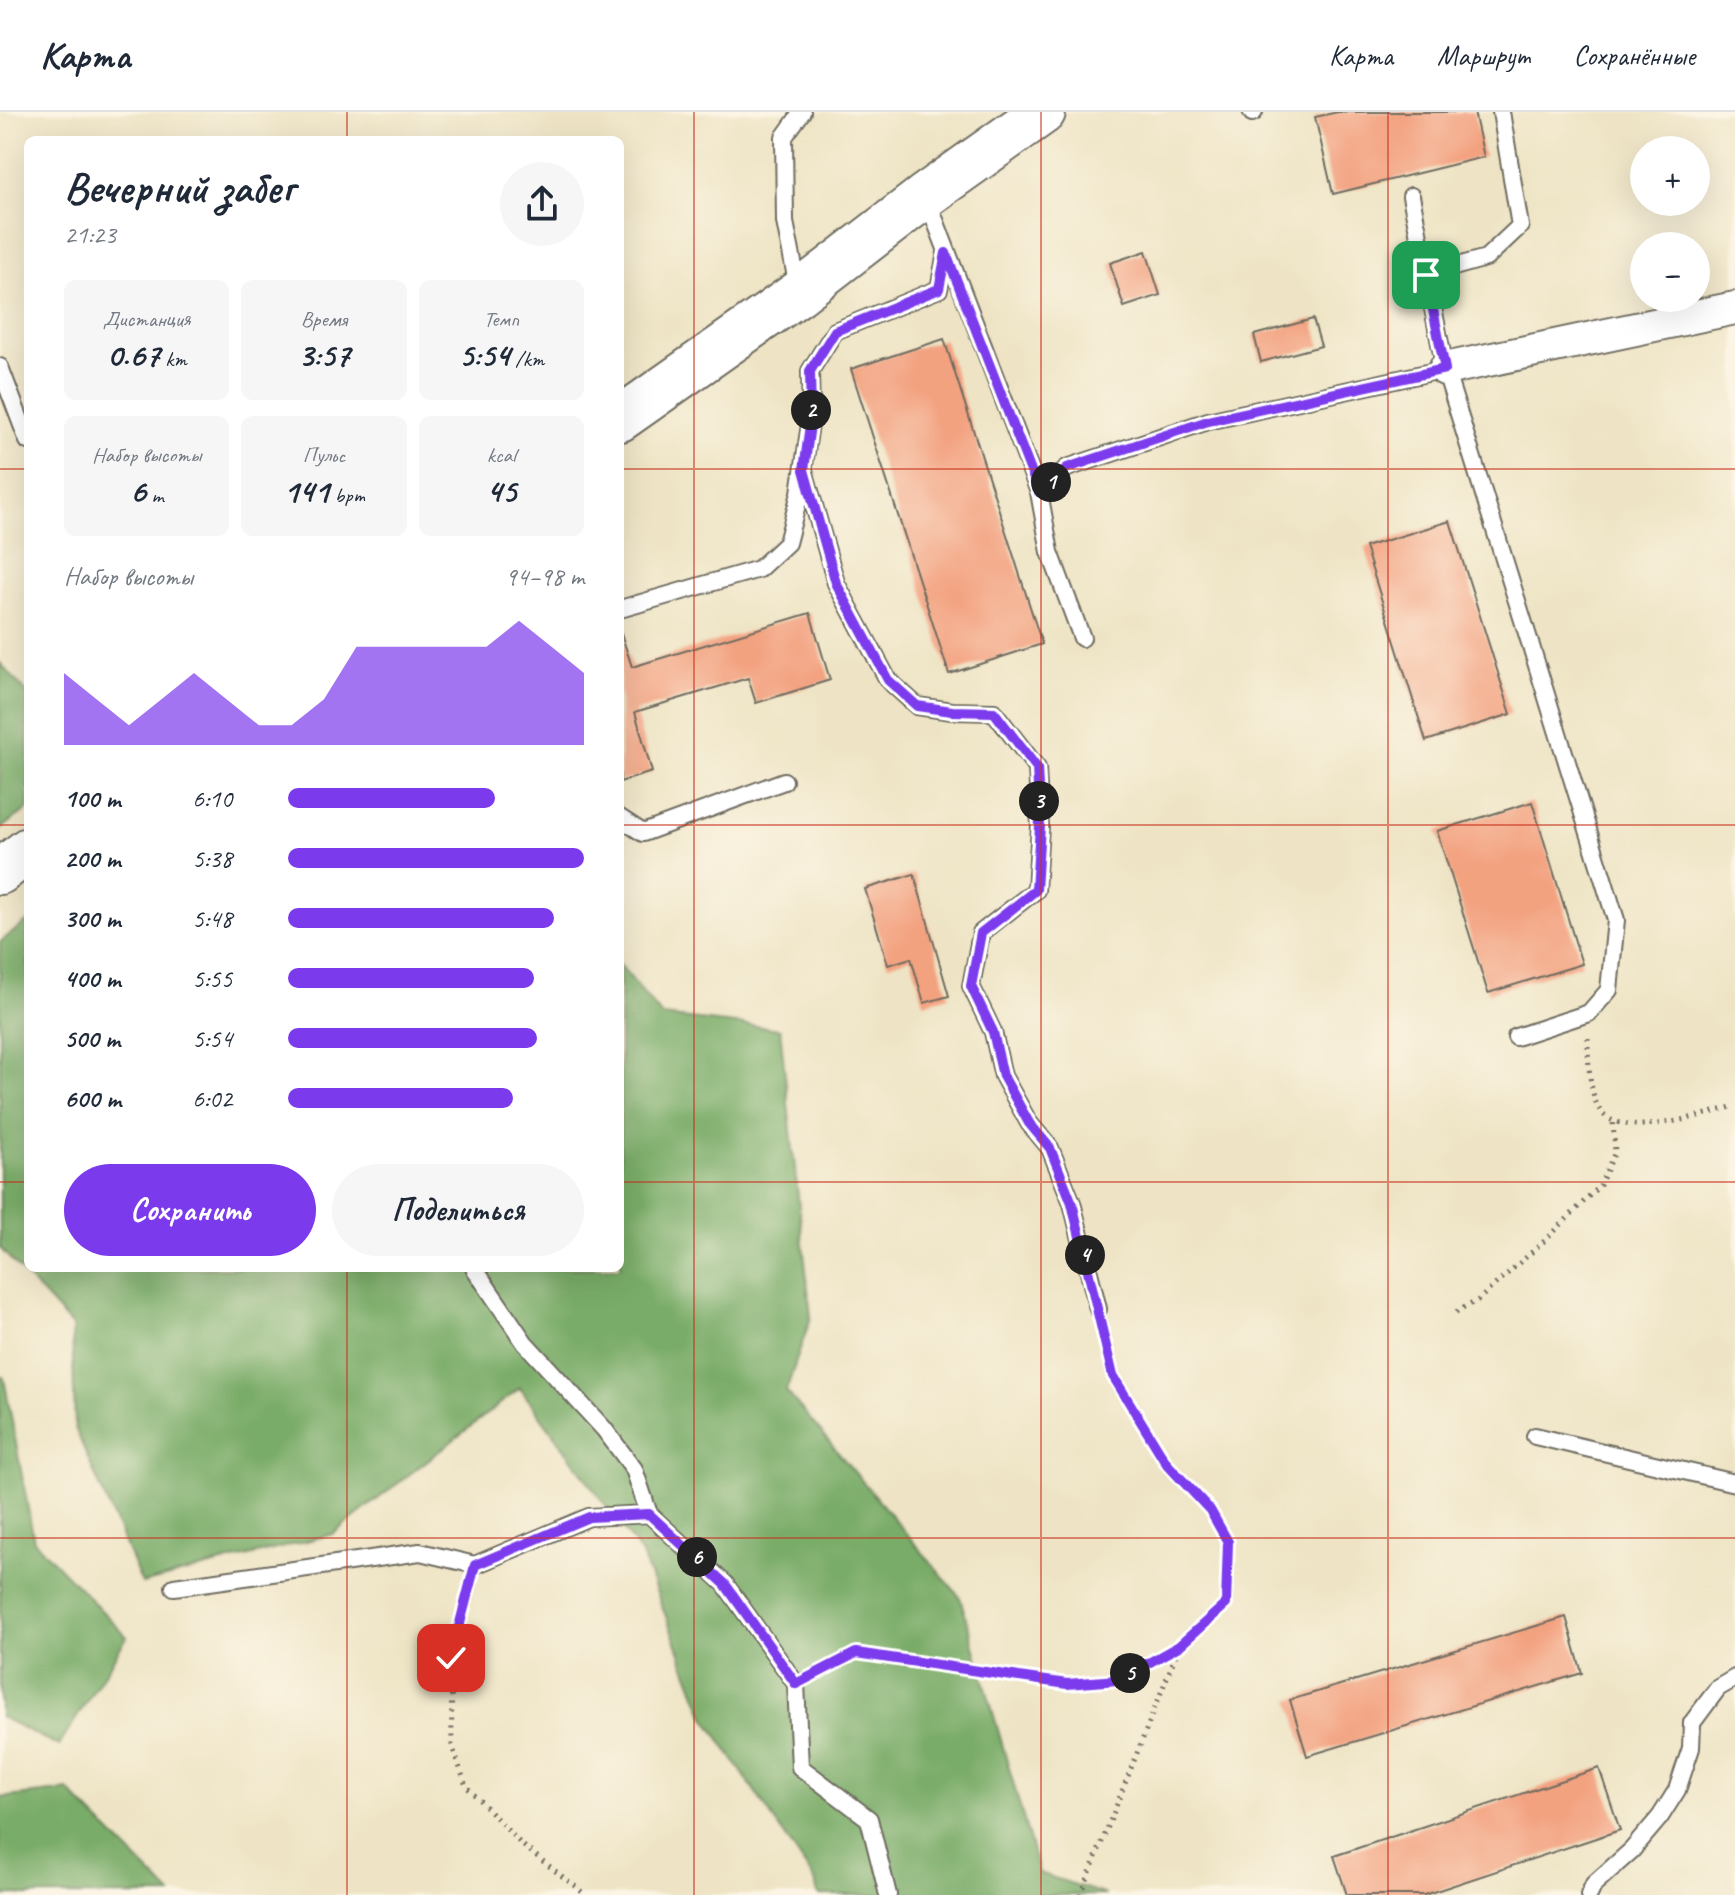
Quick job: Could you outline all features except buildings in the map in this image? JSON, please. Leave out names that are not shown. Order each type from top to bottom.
[{"type":"street","points":[[624,416],[799,293],[925,196],[1043,112]]},
{"type":"street","points":[[1445,369],[1735,308]]},
{"type":"street","points":[[0,872],[24,853]]},
{"type":"lane","points":[[799,293],[785,222],[784,137],[802,112]]},
{"type":"lane","points":[[1426,275],[1486,258],[1520,226],[1501,112]]},
{"type":"lane","points":[[925,196],[1039,492],[1050,552],[1082,638]]},
{"type":"lane","points":[[1411,196],[1445,369],[1616,920],[1609,990],[1589,1013],[1516,1037]]},
{"type":"lane","points":[[624,608],[759,569],[787,543],[804,470],[811,417],[810,371],[835,331],[939,289],[946,253]]},
{"type":"lane","points":[[0,367],[24,430]]},
{"type":"lane","points":[[1039,492],[1067,468],[1208,421],[1445,369]]},
{"type":"lane","points":[[804,470],[836,583],[888,680],[917,706],[994,712],[1037,768],[1040,826],[1036,890],[981,933],[971,986],[993,1032],[1003,1076],[1029,1123],[1050,1148],[1072,1203],[1098,1309]]},
{"type":"lane","points":[[624,821],[643,833],[784,781]]},
{"type":"lane","points":[[477,1272],[525,1343],[604,1429],[634,1469],[649,1514],[725,1584],[796,1684],[800,1767],[869,1819],[888,1895]]},
{"type":"lane","points":[[1535,1436],[1735,1483]]},
{"type":"lane","points":[[174,1587],[420,1552],[475,1565],[589,1517],[649,1514]]},
{"type":"lane","points":[[1589,1895],[1594,1884],[1632,1850],[1660,1817],[1677,1790],[1691,1748],[1692,1723],[1718,1688],[1735,1678]]},
{"type":"path","points":[[1589,1013],[1587,1066],[1600,1111],[1613,1122],[1643,1126],[1735,1106]]},
{"type":"path","points":[[1456,1312],[1478,1300],[1552,1234],[1600,1185],[1615,1152],[1613,1122]]},
{"type":"path","points":[[796,1684],[856,1653],[1067,1684],[1118,1680],[1179,1646],[1226,1604],[1228,1542],[1210,1510],[1167,1464],[1113,1376],[1098,1309]]},
{"type":"path","points":[[475,1565],[451,1658],[452,1745],[466,1786],[521,1844],[586,1895]]},
{"type":"path","points":[[1081,1895],[1179,1646]]},
{"type":"green space","points":[[0,663],[24,690],[24,812],[0,829]]},
{"type":"green space","points":[[24,924],[24,1272],[624,1272],[624,970],[662,1016],[780,1029],[811,1317],[786,1391],[960,1597],[1039,1873],[1106,1895],[818,1895],[815,1881],[705,1717],[642,1555],[520,1388],[333,1534],[142,1584],[75,1428],[72,1326],[0,1248],[0,942]]},
{"type":"green space","points":[[0,1376],[4,1378],[34,1541],[127,1637],[59,1746],[0,1717]]},
{"type":"green space","points":[[68,1790],[172,1895],[0,1895],[0,1798]]},
{"type":"route","points":[[451,1658],[475,1565],[589,1517],[649,1514],[725,1584],[796,1684],[856,1653],[1067,1684],[1118,1680],[1179,1646],[1226,1604],[1228,1542],[1210,1510],[1167,1464],[1113,1376],[1072,1203],[1050,1148],[1029,1123],[1003,1076],[993,1032],[971,986],[981,933],[1036,890],[1040,826],[1037,768],[994,712],[917,706],[888,680],[836,583],[804,470],[811,417],[810,371],[835,331],[939,289],[946,253],[1039,492],[1067,468],[1208,421],[1445,369],[1426,275]]}]
